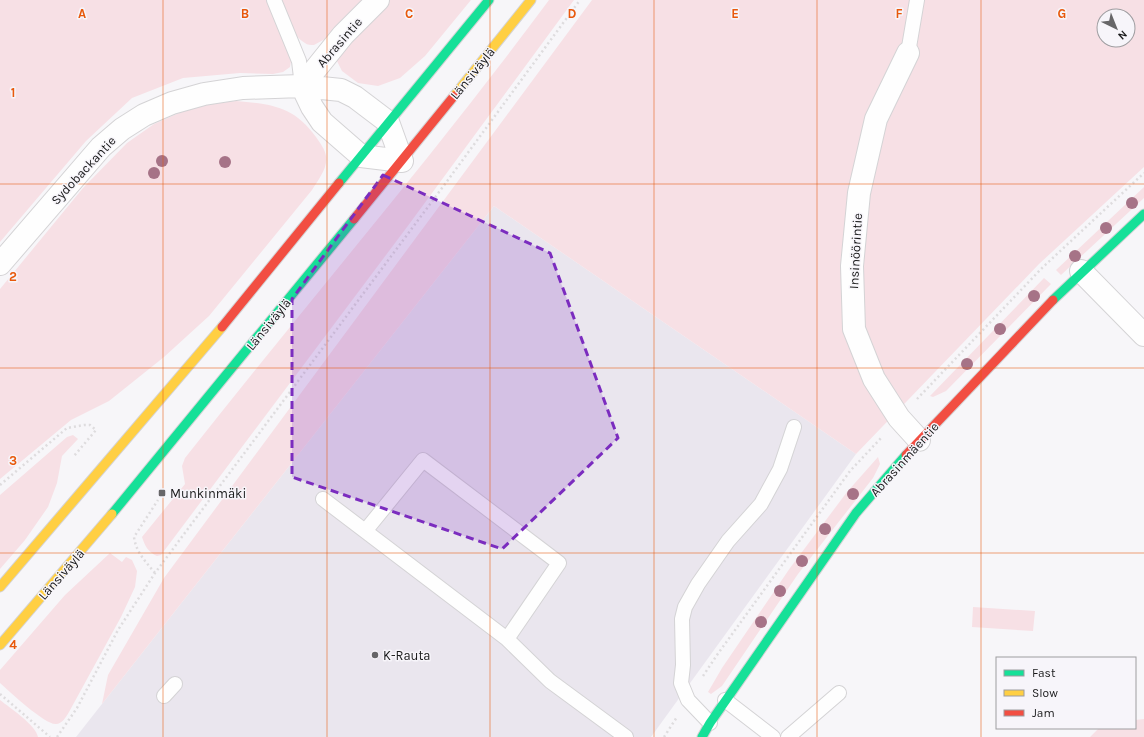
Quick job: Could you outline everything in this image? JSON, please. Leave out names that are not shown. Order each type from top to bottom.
[{"type":"main road","points":[[0,587],[216,334],[489,0]]},
{"type":"main road","name":"Länsiväylä","points":[[0,645],[91,540],[402,161],[531,0]]},
{"type":"main road","name":"Abrasinmäentie","points":[[702,737],[725,700],[856,513],[919,440],[1081,271],[1144,214]]},
{"type":"street","name":"Abrasintie","points":[[302,86],[343,35],[378,0]]},
{"type":"street","name":"Insinöörintie","points":[[908,54],[876,119],[859,193],[852,274],[854,329],[874,380],[899,418],[919,440]]},
{"type":"street","name":"Sydobackantie","points":[[0,264],[101,148],[122,129],[144,115],[172,103],[204,94],[243,88],[302,86],[330,88],[341,90],[355,97],[388,122]]},
{"type":"street","points":[[302,86],[312,107],[322,122],[361,156],[402,161],[388,122]]},
{"type":"street","points":[[1081,271],[1144,335]]},
{"type":"lane","points":[[274,0],[299,61],[302,86]]},
{"type":"lane","points":[[908,54],[917,0]]},
{"type":"lane","points":[[710,723],[688,700],[681,683],[683,665],[682,620],[686,607],[698,584],[728,541],[761,504],[780,469],[794,427]]},
{"type":"lane","points":[[366,530],[423,460],[559,563],[506,639]]},
{"type":"lane","points":[[323,499],[366,530],[506,639],[550,681],[626,737]]},
{"type":"lane","points":[[164,696],[175,684]]},
{"type":"lane","points":[[788,737],[839,693]]},
{"type":"lane","points":[[725,700],[773,737]]},
{"type":"path","points":[[56,737],[77,708],[118,630],[155,573],[440,191],[580,0]]},
{"type":"path","points":[[0,485],[67,428],[84,424],[90,425],[96,430],[74,456]]},
{"type":"path","points":[[155,573],[141,557],[135,545],[134,536],[158,500]]},
{"type":"path","points":[[0,694],[50,737]]},
{"type":"highlighted area","points":[[383,175],[550,253],[618,438],[502,549],[292,477],[292,299]]},
{"type":"shaded area","points":[[0,0],[269,0],[291,61],[290,67],[283,72],[273,74],[240,73],[183,78],[132,98],[86,141],[0,242]]},
{"type":"shaded area","points":[[280,0],[366,0],[325,39],[314,45],[309,45],[300,39],[292,30]]},
{"type":"shaded area","points":[[388,0],[471,0],[425,56],[400,78],[378,86],[358,83],[342,71],[336,59]]},
{"type":"shaded area","points":[[549,0],[574,0],[410,223],[161,555],[157,556],[151,553],[142,537],[185,484],[182,466],[185,458],[414,174]]},
{"type":"shaded area","points":[[592,0],[1144,0],[1144,167],[1039,264],[856,454],[494,206],[102,704],[108,675],[164,578]]},
{"type":"shaded area","points":[[236,101],[281,108],[299,119],[308,127],[322,146],[325,153],[326,165],[320,178],[312,190],[209,316],[164,357],[109,401],[71,420],[0,479],[0,289],[83,188],[127,143],[154,124],[195,106]]},
{"type":"shaded area","points":[[1144,187],[1144,198],[1061,275],[1056,270]]},
{"type":"shaded area","points":[[494,206],[856,454],[651,737],[76,737]]},
{"type":"shaded area","points":[[1044,278],[1051,284],[946,391],[933,397],[930,396]]},
{"type":"shaded area","points":[[73,435],[78,439],[62,456],[57,483],[48,507],[25,540],[0,569],[0,495],[67,437]]},
{"type":"shaded area","points":[[878,457],[880,464],[873,478],[798,574],[722,686],[711,694],[708,692],[722,668],[790,568],[847,492]]},
{"type":"shaded area","points":[[110,553],[122,562],[126,557],[132,560],[137,571],[135,587],[121,617],[68,714],[60,723],[51,723],[27,707],[0,683],[0,670],[65,595]]},
{"type":"shaded area","points":[[973,607],[1035,611],[1033,631],[972,627]]},
{"type":"shaded area","points":[[0,700],[28,722],[33,727],[38,737],[0,737]]},
{"type":"shaded area","points":[[1144,719],[1144,737],[1090,737],[1098,729],[1136,729],[1136,720]]},
{"type":"traffic: fast","points":[[339,183],[489,0]]},
{"type":"traffic: fast","points":[[1053,300],[1144,214]]},
{"type":"traffic: fast","points":[[112,514],[354,219]]},
{"type":"traffic: fast","points":[[702,737],[710,723],[856,513],[906,455]]},
{"type":"traffic: slow","points":[[454,96],[531,0]]},
{"type":"traffic: slow","points":[[0,587],[222,327]]},
{"type":"traffic: slow","points":[[0,645],[112,514]]},
{"type":"traffic: jam","points":[[354,219],[454,96]]},
{"type":"traffic: jam","points":[[222,327],[339,183]]},
{"type":"traffic: jam","points":[[906,455],[1053,300]]},
{"type":"place","name":"Munkinmäki","points":[[162,493]]},
{"type":"place","name":"K-Rauta","points":[[375,655]]}]
